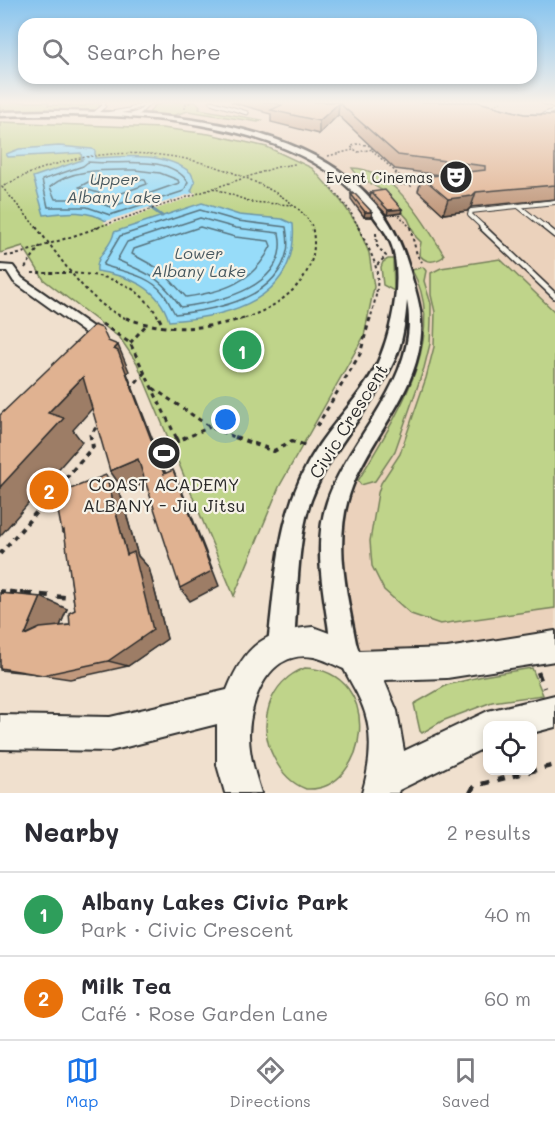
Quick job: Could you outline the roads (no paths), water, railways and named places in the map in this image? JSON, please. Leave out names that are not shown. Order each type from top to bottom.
[{"type":"main road","points":[[243,793],[232,755],[232,729],[236,704],[246,677],[262,658],[281,645],[297,640],[313,640],[329,645],[351,660],[373,687],[383,715],[387,746],[382,785]]},
{"type":"main road","points":[[351,660],[447,663],[545,655]]},
{"type":"main road","points":[[507,721],[551,703]]},
{"type":"main road","points":[[0,732],[110,734],[236,704]]},
{"type":"main road","points":[[382,785],[483,731]]},
{"type":"street","name":"Civic Crescent","points":[[268,139],[314,159],[352,183],[380,213],[395,239],[416,307],[416,332],[408,363],[390,407],[344,484],[330,541],[351,660]]},
{"type":"street","points":[[2,268],[10,268],[18,280],[90,331],[93,335],[92,340],[80,353]]},
{"type":"street","name":"Civic Crescent","points":[[281,645],[293,527],[301,499],[325,451],[365,397],[388,358],[398,324],[403,268]]},
{"type":"lane","points":[[554,294],[470,215],[471,211],[555,202]]},
{"type":"lane","points":[[517,205],[555,235]]},
{"type":"water","name":"Upper Albany Lake","points":[[59,146],[92,149],[95,151],[95,158],[145,157],[170,162],[191,173],[195,182],[191,191],[194,194],[108,222],[85,213],[44,215],[33,177],[82,160],[81,153],[8,157],[6,154],[19,149]]},
{"type":"water","name":"Lower Albany Lake","points":[[202,203],[239,215],[282,219],[293,224],[292,250],[285,270],[272,287],[256,299],[215,315],[169,321],[158,300],[141,285],[120,276],[97,271],[101,255],[113,238],[114,232]]},
{"type":"waterway","points":[[151,208],[162,216]]},
{"type":"place","name":"Event Cinemas","points":[[456,177]]},
{"type":"place","name":"Albany Lakes Civic Park","points":[[242,350]]},
{"type":"place","name":"COAST ACADEMY ALBANY - Jiu Jitsu","points":[[164,453]]},
{"type":"place","name":"Milk Tea","points":[[49,490]]}]
